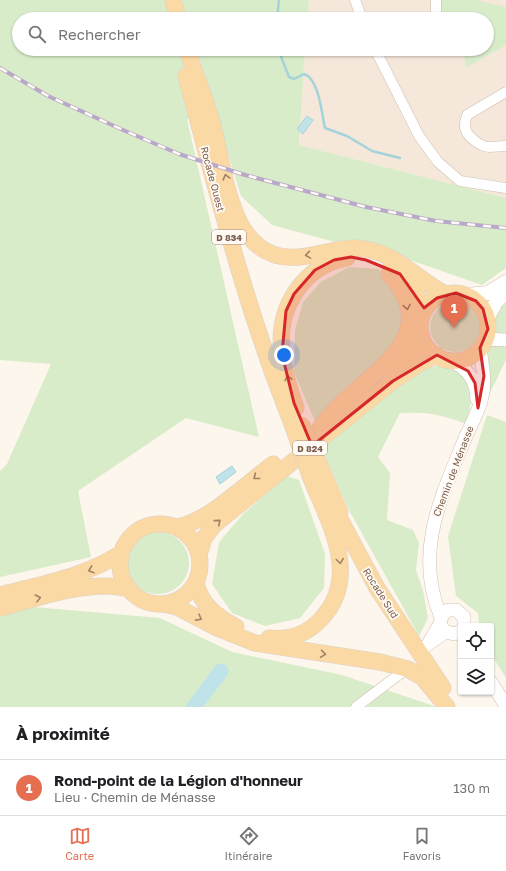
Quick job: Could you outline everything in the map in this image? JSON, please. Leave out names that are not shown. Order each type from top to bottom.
[{"type":"main road","points":[[165,0],[168,12]]},
{"type":"main road","points":[[173,0],[176,12]]},
{"type":"main road","name":"Rocade Ouest","points":[[180,56],[260,339],[295,418]]},
{"type":"main road","points":[[189,56],[210,118],[237,217],[252,241],[268,252],[283,256],[304,256],[348,248],[375,251],[402,263],[431,286],[445,294]]},
{"type":"main road","points":[[295,418],[282,348],[282,335],[286,311],[294,294],[315,270],[334,260],[350,258],[366,260],[378,264],[400,274],[411,284],[425,310]]},
{"type":"main road","name":"D 824","points":[[320,428],[327,416],[387,362],[398,350],[405,337],[408,323],[405,297],[398,285],[378,264]]},
{"type":"main road","points":[[467,295],[476,301],[483,309],[487,319],[488,329],[483,344],[472,356],[462,360],[444,358],[430,350],[422,336],[421,323],[425,310],[434,300],[445,294],[456,293],[467,295],[488,292],[506,282]]},
{"type":"main road","points":[[487,319],[496,302],[506,292]]},
{"type":"main road","name":"D 824","points":[[177,527],[193,523],[208,514],[320,428],[407,359],[422,336]]},
{"type":"main road","name":"D 824","points":[[199,555],[204,538],[214,525],[393,381],[420,363],[444,358]]},
{"type":"main road","name":"D 834","points":[[295,418],[315,472]]},
{"type":"main road","points":[[196,582],[200,596],[208,607],[220,617],[245,632],[276,639],[299,635],[317,624],[326,614],[335,598],[340,582],[342,564],[338,546],[329,524],[315,472]]},
{"type":"main road","name":"Rocade Sud","points":[[315,472],[364,566],[401,625],[456,707]]},
{"type":"main road","points":[[163,604],[182,598],[196,582],[200,565],[199,555],[192,538],[177,527],[159,523],[140,528],[125,543],[121,553],[119,568],[124,582],[128,589],[143,601],[177,607],[215,627],[255,642],[380,662],[408,669],[422,677],[447,707]]},
{"type":"main road","points":[[0,595],[80,573],[97,567],[121,553]]},
{"type":"main road","points":[[0,608],[91,586],[110,585],[128,589]]},
{"type":"street","points":[[355,0],[359,12]]},
{"type":"street","points":[[436,0],[436,12]]},
{"type":"street","points":[[379,56],[419,136],[438,162],[460,181],[506,188]]},
{"type":"street","points":[[503,144],[488,147],[473,139],[466,132],[464,125],[467,115],[506,92]]},
{"type":"street","points":[[483,344],[506,340]]},
{"type":"street","name":"Chemin de Ménasse","points":[[445,616],[432,582],[430,547],[436,511],[482,397],[484,376],[483,344]]},
{"type":"street","name":"Chemin de Ménasse","points":[[444,358],[463,366],[472,377],[477,392],[478,408]]},
{"type":"street","points":[[445,616],[462,614],[465,620],[463,623]]},
{"type":"street","points":[[445,616],[442,628],[458,632]]},
{"type":"street","points":[[445,616],[424,648],[458,632]]},
{"type":"street","points":[[356,707],[401,673]]},
{"type":"street","points":[[494,687],[506,706]]},
{"type":"highlighted area","points":[[351,257],[366,260],[400,274],[424,308],[437,298],[456,293],[476,301],[483,309],[488,329],[480,348],[484,376],[478,408],[475,383],[468,371],[437,355],[393,381],[312,446],[294,403],[282,354],[286,311],[294,294],[315,270],[334,260]]},
{"type":"shaded area","points":[[309,0],[506,0],[506,198],[299,145],[305,56],[494,56],[494,12],[308,12]]},
{"type":"green space","points":[[0,0],[309,0],[308,12],[12,12],[12,56],[305,56],[299,145],[506,198],[506,268],[482,285],[407,259],[377,245],[354,240],[335,242],[272,225],[241,196],[215,113],[187,119],[259,437],[186,418],[78,491],[91,557],[0,577],[0,471],[7,464],[51,364],[0,360]]},
{"type":"green space","points":[[440,0],[476,0],[506,7],[506,45],[494,52],[494,12],[440,12]]},
{"type":"green space","points":[[464,56],[487,56],[466,68]]},
{"type":"green space","points":[[349,267],[378,269],[400,284],[404,304],[404,315],[392,346],[381,361],[369,375],[316,424],[294,372],[295,330],[303,302],[321,282]]},
{"type":"green space","points":[[506,301],[506,337],[494,335],[496,310]]},
{"type":"green space","points":[[450,302],[460,302],[473,309],[480,322],[480,332],[473,345],[460,352],[450,352],[441,348],[434,341],[430,332],[430,322],[434,313],[441,306]]},
{"type":"green space","points":[[506,343],[506,360],[488,397],[485,356],[491,345]]},
{"type":"green space","points":[[443,366],[457,370],[468,382],[471,403],[466,424],[433,414],[400,413],[378,457],[390,473],[387,520],[413,530],[419,543],[416,570],[423,590],[428,618],[419,636],[350,512],[321,448],[408,375],[427,367]]},
{"type":"green space","points":[[487,415],[506,422],[506,678],[494,659],[494,623],[479,623],[478,613],[456,596],[448,536]]},
{"type":"green space","points":[[287,476],[299,480],[325,554],[324,588],[300,618],[265,626],[232,613],[212,584],[219,542],[243,514]]},
{"type":"green space","points":[[158,532],[170,535],[180,541],[186,551],[189,563],[186,575],[180,585],[170,591],[158,594],[146,591],[136,585],[130,575],[127,563],[130,551],[136,541],[146,535]]},
{"type":"green space","points":[[0,604],[160,618],[232,652],[342,675],[437,707],[0,707]]},
{"type":"water","points":[[307,116],[313,120],[303,134],[297,129]]},
{"type":"water","points":[[232,466],[236,472],[220,484],[216,477]]},
{"type":"waterway","points":[[278,12],[279,0]]},
{"type":"waterway","points":[[281,56],[289,77],[294,79],[304,74],[313,82],[319,98],[325,128],[347,136],[372,151],[400,158]]},
{"type":"waterway","points":[[194,707],[221,671]]},
{"type":"railway","points":[[0,68],[48,96],[123,130],[179,154],[245,175],[366,207],[436,221],[506,228]]},
{"type":"place","name":"Rond-point de la Légion d'honneur","points":[[454,328]]}]
